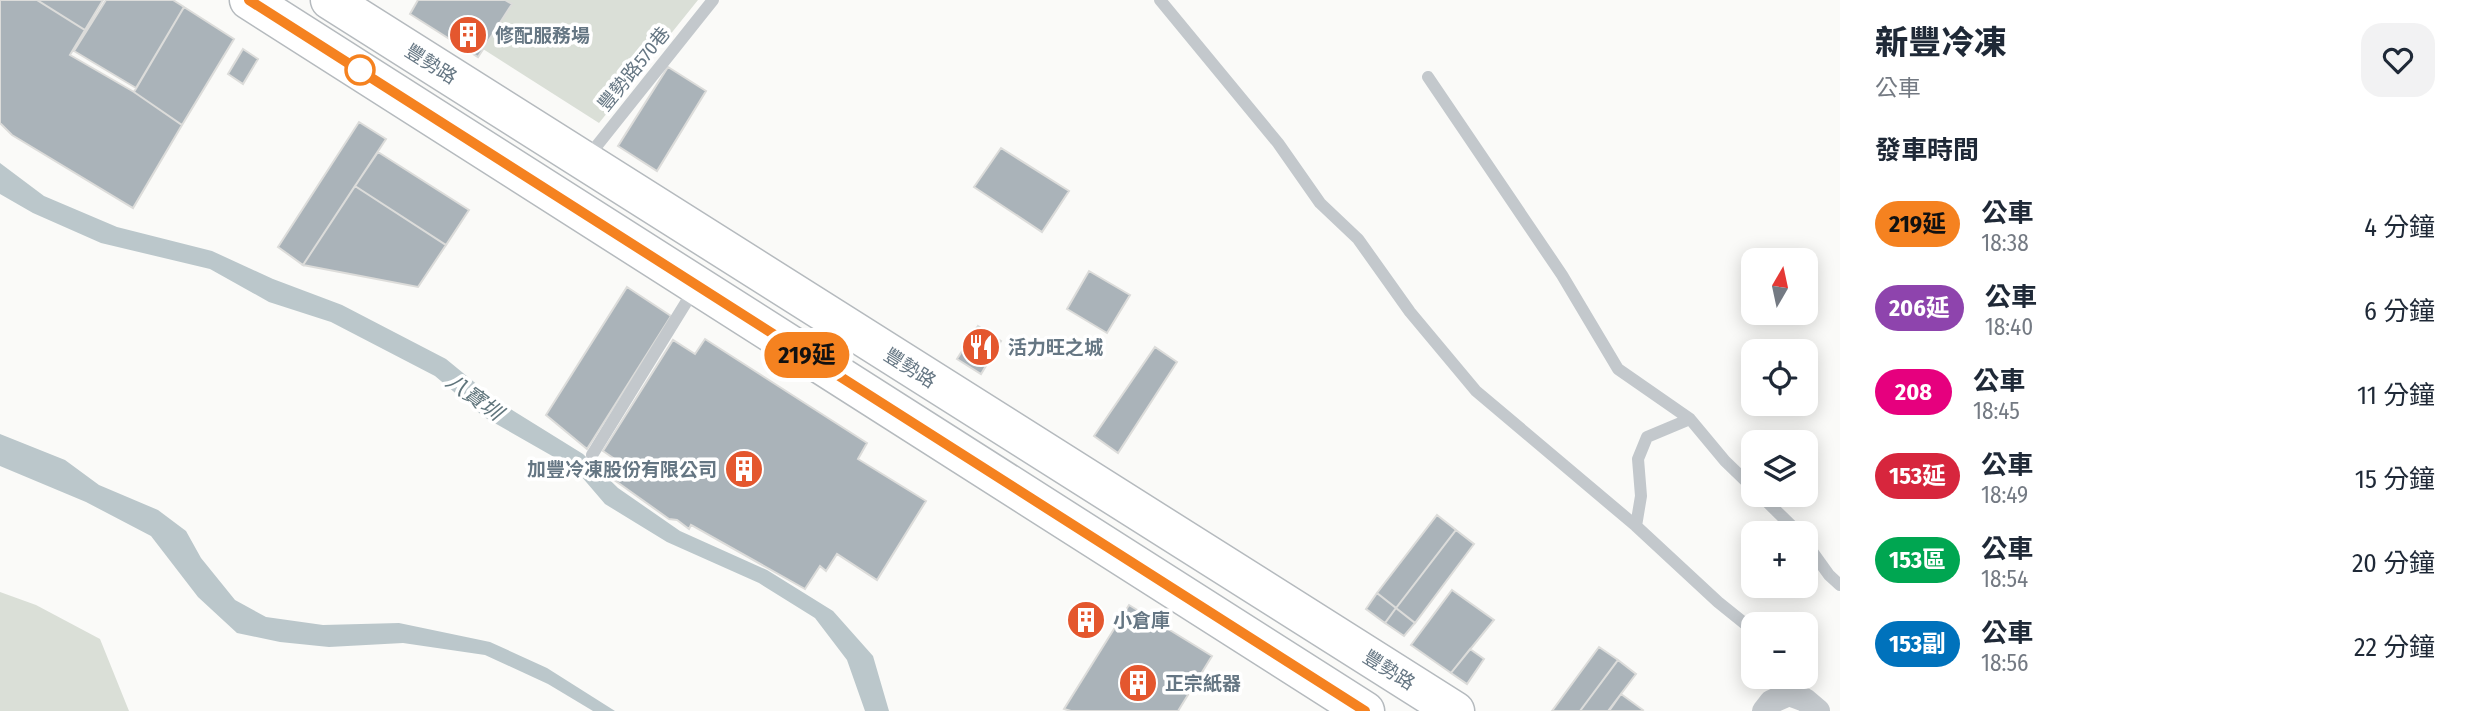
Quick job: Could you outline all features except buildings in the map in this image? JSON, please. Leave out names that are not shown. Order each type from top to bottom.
[{"type":"main road","points":[[249,0],[1364,711]]},
{"type":"main road","name":"豐勢路","points":[[330,0],[1455,711]]},
{"type":"street","points":[[1763,711],[1787,689]]},
{"type":"street","points":[[1795,689],[1818,711]]},
{"type":"lane","name":"豐勢路570巷","points":[[584,162],[713,0]]},
{"type":"lane","points":[[1160,0],[1278,143],[1320,204],[1358,239],[1410,312],[1476,391],[1636,526],[1741,621]]},
{"type":"lane","points":[[1428,77],[1562,275],[1618,369],[1690,419],[1741,476]]},
{"type":"lane","points":[[592,455],[697,284]]},
{"type":"lane","points":[[1636,526],[1641,496],[1638,459],[1647,437],[1690,419]]},
{"type":"lane","points":[[1772,507],[1787,521]]},
{"type":"lane","points":[[1818,559],[1840,585]]},
{"type":"shaded area","points":[[505,0],[698,0],[599,123],[483,49],[511,5]]},
{"type":"shaded area","points":[[0,592],[36,605],[100,639],[129,711],[0,711]]},
{"type":"water","name":"八寶圳","points":[[0,163],[44,196],[117,227],[212,251],[273,279],[342,305],[446,359],[496,400],[583,454],[618,488],[680,531],[767,570],[833,611],[873,656],[889,711],[865,711],[847,660],[815,618],[759,583],[667,542],[605,504],[575,469],[484,417],[435,376],[331,322],[269,302],[210,269],[101,243],[33,213],[0,194]]},
{"type":"water","points":[[0,434],[65,460],[99,485],[158,510],[186,531],[201,558],[235,600],[266,617],[323,625],[399,623],[490,642],[547,668],[615,711],[593,711],[548,684],[485,655],[403,643],[329,647],[280,642],[237,633],[198,597],[151,536],[86,502],[0,466]]},
{"type":"bus line","name":"219延","points":[[249,0],[1365,711]]},
{"type":"place","name":"修配服務場","points":[[468,35]]},
{"type":"place","name":"活力旺之城","points":[[981,347]]},
{"type":"place","name":"加豐冷凍股份有限公司","points":[[744,469]]},
{"type":"place","name":"小倉庫","points":[[1086,620]]},
{"type":"place","name":"正宗紙器","points":[[1138,683]]}]
